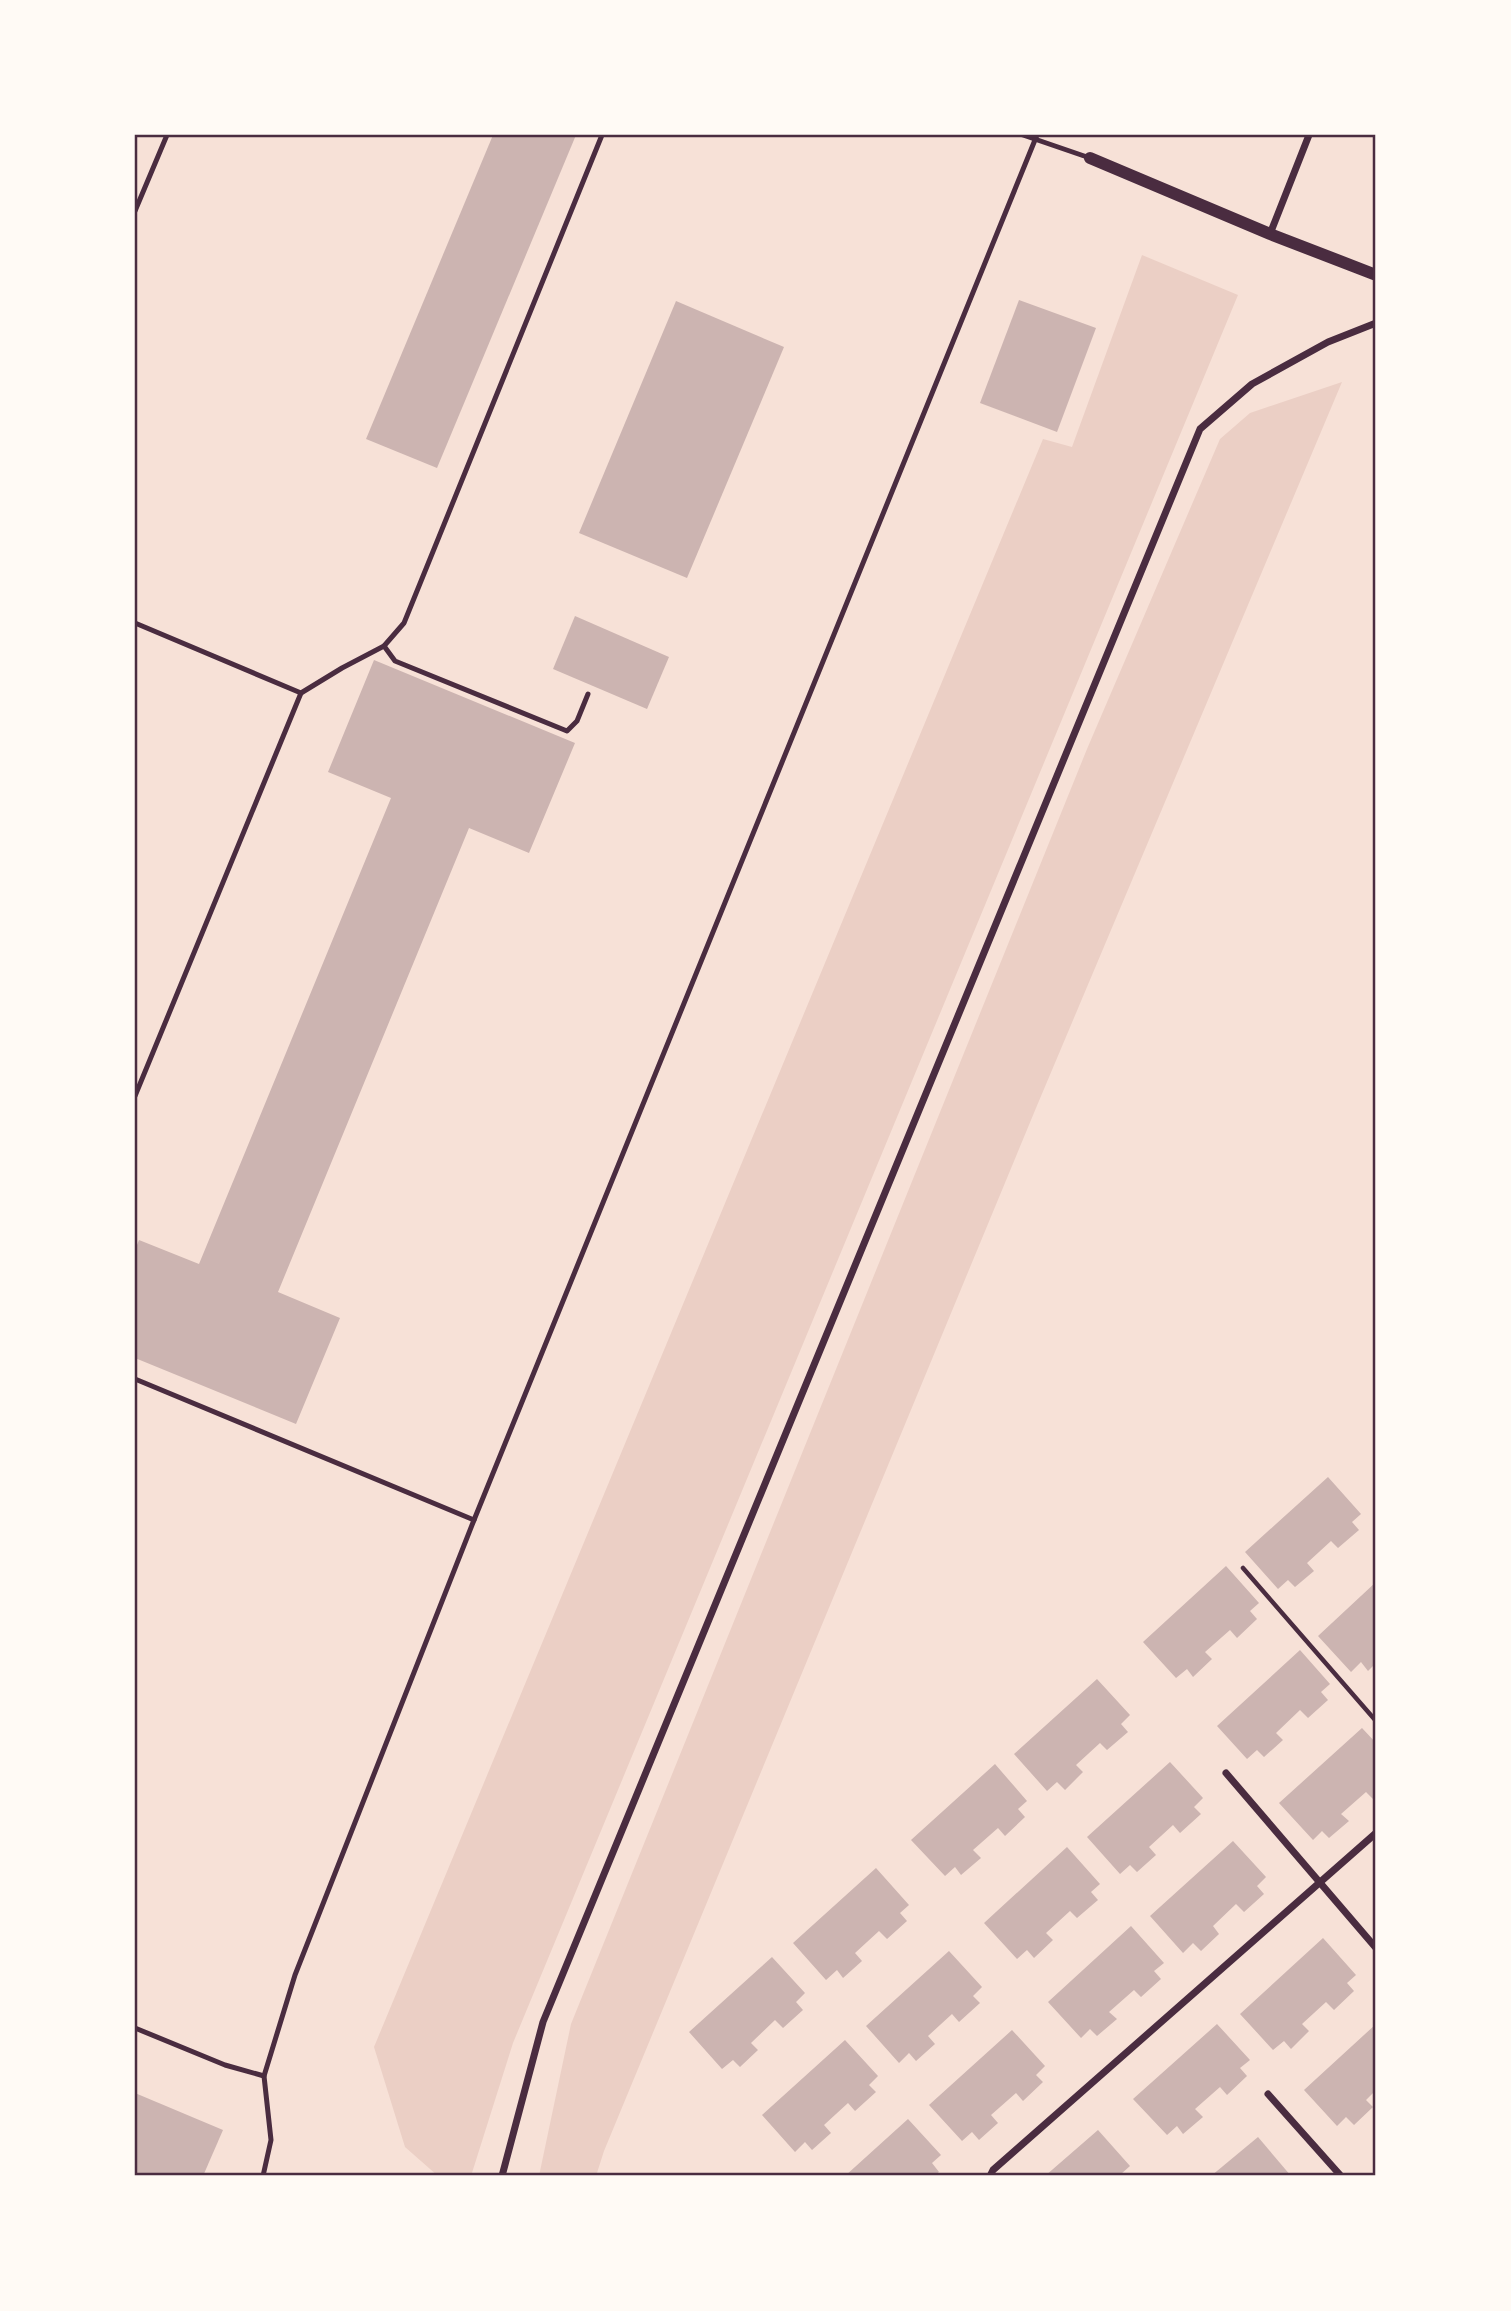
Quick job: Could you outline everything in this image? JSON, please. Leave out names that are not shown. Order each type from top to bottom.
[{"type":"street","points":[[1270,234],[1309,135]]},
{"type":"street","points":[[1090,158],[1270,234],[1376,275]]},
{"type":"street","points":[[502,2176],[548,2009],[1200,429],[1252,384],[1328,342],[1376,323]]},
{"type":"street","points":[[1226,1773],[1376,1948]]},
{"type":"street","points":[[990,2176],[993,2170],[1376,1833]]},
{"type":"street","points":[[1268,2094],[1341,2176]]},
{"type":"lane","points":[[135,211],[167,135]]},
{"type":"lane","points":[[135,1096],[302,693],[384,646],[404,623],[603,135]]},
{"type":"lane","points":[[1023,135],[1036,137],[1090,158]]},
{"type":"lane","points":[[263,2176],[271,2140],[264,2076],[295,1975],[474,1520],[1036,137]]},
{"type":"lane","points":[[135,623],[302,693]]},
{"type":"lane","points":[[384,646],[395,662],[567,731],[577,721],[588,694]]},
{"type":"lane","points":[[135,1379],[474,1520]]},
{"type":"lane","points":[[135,2028],[225,2065],[264,2076]]},
{"type":"path","points":[[1243,1568],[1376,1721]]},
{"type":"shaded area","points":[[1142,255],[1238,295],[513,2043],[471,2176],[438,2176],[405,2147],[374,2047],[1043,439],[1072,447]]},
{"type":"shaded area","points":[[1342,382],[1036,1108],[604,2151],[596,2176],[539,2176],[571,2024],[1087,749],[1220,439],[1250,413]]},
{"type":"building","points":[[493,135],[576,135],[437,468],[366,439]]},
{"type":"building","points":[[1019,300],[1096,328],[1057,432],[980,403]]},
{"type":"building","points":[[676,301],[784,347],[687,578],[579,533]]},
{"type":"building","points":[[575,616],[669,657],[647,709],[553,669]]},
{"type":"building","points":[[374,660],[575,743],[529,853],[469,828],[278,1292],[340,1318],[296,1424],[135,1358],[135,1250],[139,1240],[199,1264],[391,798],[328,772]]},
{"type":"building","points":[[1328,1477],[1361,1514],[1352,1522],[1359,1530],[1338,1548],[1331,1541],[1307,1563],[1314,1571],[1295,1587],[1288,1580],[1278,1589],[1245,1552]]},
{"type":"building","points":[[1226,1566],[1259,1603],[1250,1611],[1257,1619],[1237,1638],[1230,1630],[1205,1652],[1212,1659],[1193,1677],[1187,1669],[1176,1678],[1143,1642]]},
{"type":"building","points":[[1376,1582],[1376,1663],[1368,1671],[1361,1662],[1351,1672],[1318,1636]]},
{"type":"building","points":[[1300,1650],[1330,1684],[1321,1692],[1328,1700],[1308,1718],[1300,1710],[1276,1733],[1283,1740],[1264,1757],[1257,1750],[1247,1759],[1217,1726]]},
{"type":"building","points":[[1097,1679],[1130,1715],[1121,1724],[1128,1732],[1107,1750],[1100,1743],[1076,1765],[1083,1772],[1065,1790],[1057,1782],[1047,1791],[1014,1754]]},
{"type":"building","points":[[1362,1728],[1376,1743],[1376,1796],[1373,1799],[1366,1792],[1341,1814],[1349,1821],[1329,1838],[1322,1831],[1313,1840],[1279,1803]]},
{"type":"building","points":[[1170,1762],[1203,1798],[1194,1807],[1201,1814],[1180,1833],[1173,1825],[1149,1847],[1156,1855],[1137,1872],[1130,1865],[1120,1874],[1087,1837]]},
{"type":"building","points":[[995,1764],[1027,1801],[1018,1809],[1025,1817],[1005,1836],[998,1828],[973,1850],[981,1858],[961,1875],[955,1867],[945,1876],[911,1840]]},
{"type":"building","points":[[1233,1841],[1266,1877],[1257,1886],[1264,1894],[1244,1912],[1236,1904],[1213,1926],[1219,1934],[1201,1951],[1193,1943],[1183,1953],[1150,1916]]},
{"type":"building","points":[[1067,1847],[1100,1884],[1091,1892],[1098,1900],[1077,1918],[1070,1911],[1046,1933],[1053,1940],[1034,1958],[1027,1950],[1017,1959],[984,1923]]},
{"type":"building","points":[[876,1868],[909,1905],[900,1913],[907,1921],[887,1939],[879,1931],[855,1953],[862,1961],[843,1978],[837,1970],[826,1980],[793,1943]]},
{"type":"building","points":[[1131,1926],[1164,1963],[1154,1971],[1161,1979],[1141,1997],[1134,1990],[1109,2012],[1117,2019],[1097,2036],[1090,2029],[1081,2038],[1048,2002]]},
{"type":"building","points":[[1323,1938],[1356,1975],[1347,1983],[1354,1991],[1334,2010],[1326,2002],[1302,2024],[1309,2031],[1291,2049],[1284,2041],[1273,2050],[1240,2014]]},
{"type":"building","points":[[949,1951],[982,1987],[973,1996],[980,2003],[959,2022],[952,2014],[928,2036],[935,2044],[916,2061],[909,2053],[899,2063],[866,2026]]},
{"type":"building","points":[[772,1957],[805,1993],[796,2002],[803,2010],[783,2028],[775,2020],[751,2043],[758,2050],[740,2067],[733,2060],[722,2069],[689,2032]]},
{"type":"building","points":[[1217,2024],[1250,2060],[1240,2068],[1247,2076],[1227,2095],[1220,2087],[1195,2109],[1203,2117],[1183,2134],[1177,2126],[1167,2135],[1133,2099]]},
{"type":"building","points":[[1376,2024],[1376,2090],[1366,2100],[1373,2107],[1354,2125],[1346,2117],[1337,2126],[1304,2090]]},
{"type":"building","points":[[1012,2030],[1045,2066],[1036,2075],[1043,2082],[1023,2101],[1016,2093],[991,2115],[998,2123],[979,2140],[972,2132],[962,2141],[929,2105]]},
{"type":"building","points":[[845,2040],[878,2076],[869,2085],[876,2092],[855,2111],[848,2103],[824,2125],[831,2133],[812,2150],[805,2142],[795,2152],[762,2115]]},
{"type":"building","points":[[135,2093],[223,2130],[203,2176],[135,2176]]},
{"type":"building","points":[[908,2119],[941,2155],[932,2163],[939,2172],[934,2176],[845,2176]]},
{"type":"building","points":[[1098,2130],[1130,2166],[1121,2174],[1123,2176],[1045,2176]]},
{"type":"building","points":[[1258,2137],[1291,2176],[1211,2176]]}]
